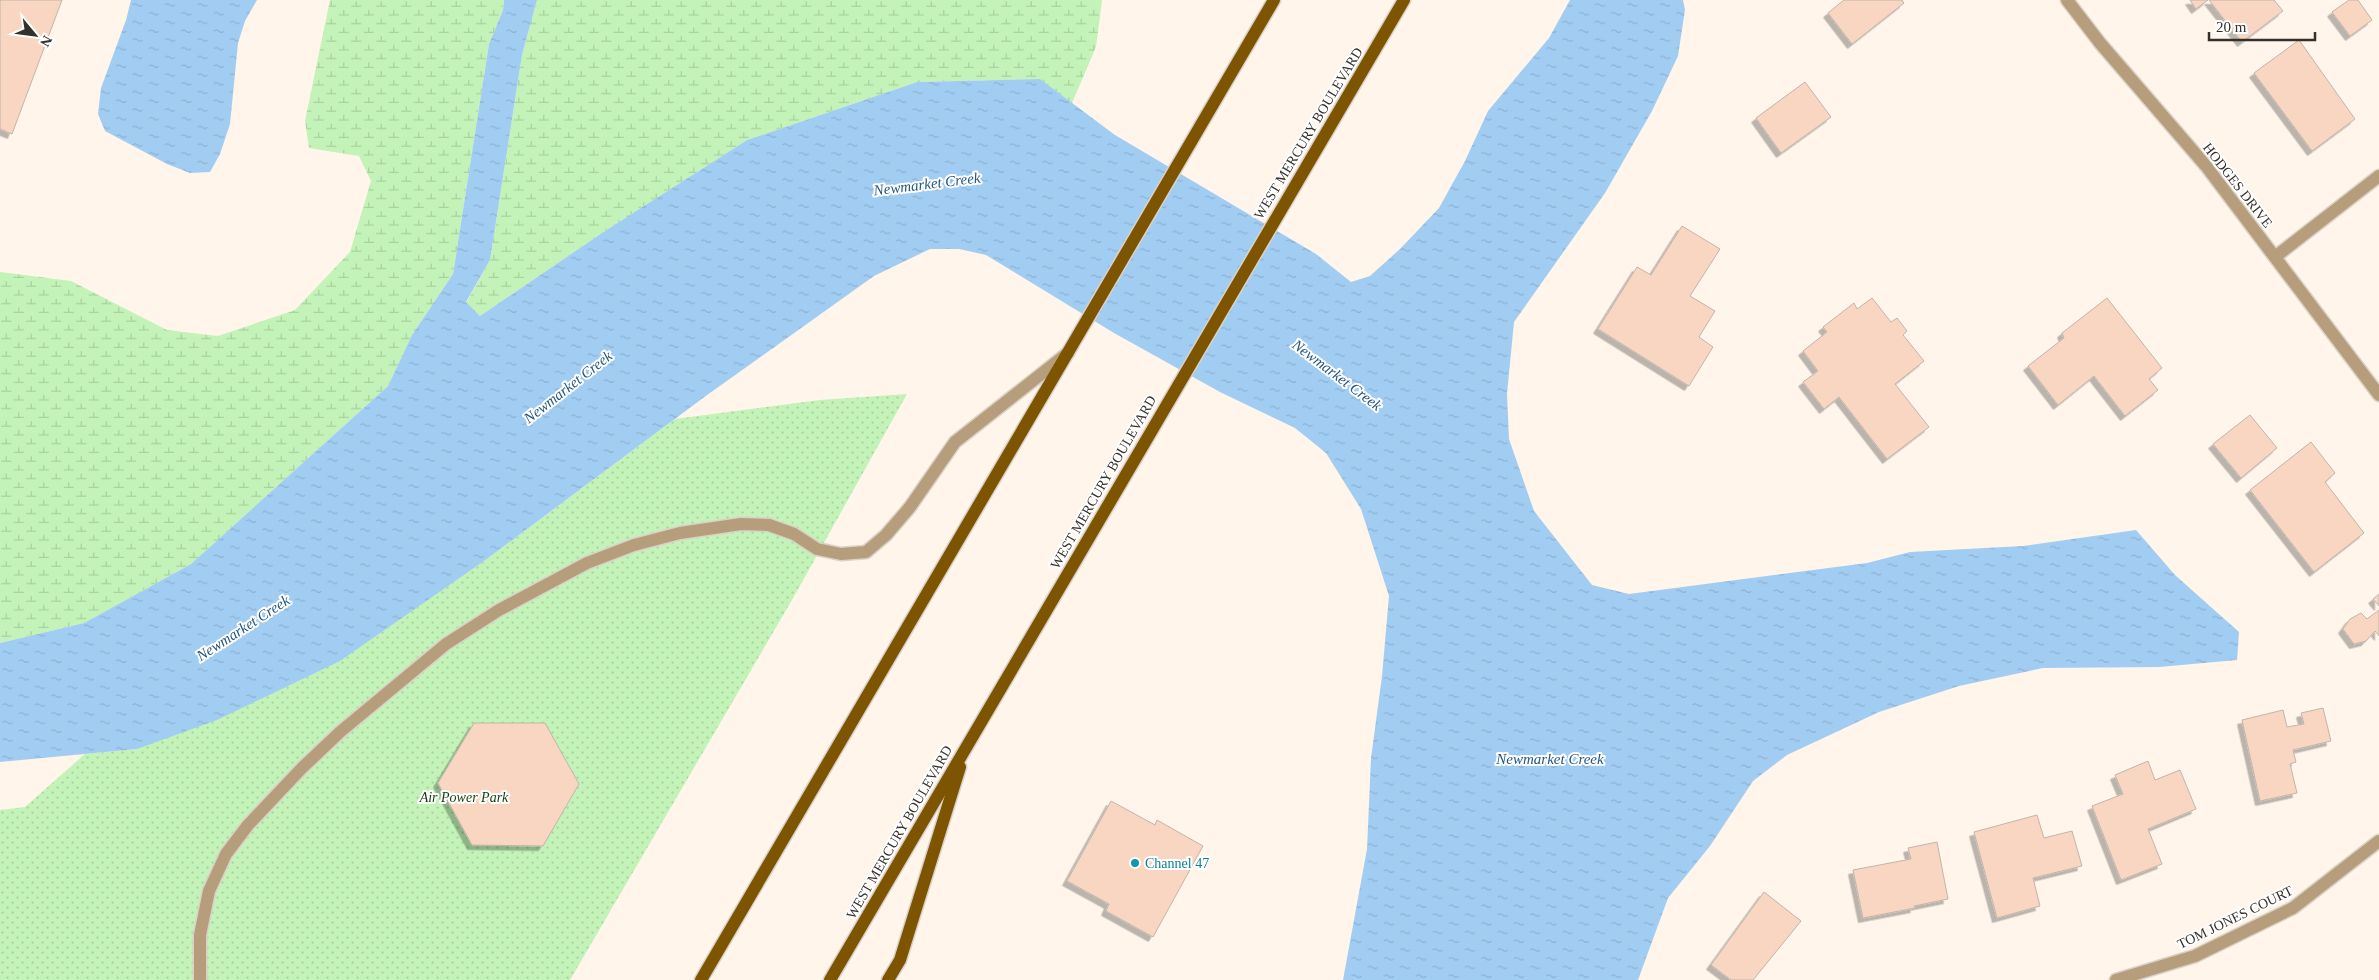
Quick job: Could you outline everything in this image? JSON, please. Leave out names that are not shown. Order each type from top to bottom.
[{"type":"main road","points":[[701,980],[1274,0]]},
{"type":"main road","name":"WEST MERCURY BOULEVARD","points":[[830,980],[1404,0]]},
{"type":"main road","points":[[888,980],[900,960],[966,746]]},
{"type":"street","name":"HODGES DRIVE","points":[[2066,0],[2100,43],[2206,166],[2379,395]]},
{"type":"street","points":[[2275,257],[2379,176]]},
{"type":"street","points":[[200,980],[200,935],[209,891],[226,854],[248,825],[301,769],[340,732],[446,644],[499,610],[588,563],[634,545],[680,533],[741,524],[769,525],[794,534],[817,549],[841,554],[866,552],[886,535],[910,507],[955,442],[1068,352]]},
{"type":"street","name":"TOM JONES COURT","points":[[2116,980],[2195,956],[2293,908],[2379,841]]},
{"type":"green space","points":[[330,0],[504,0],[503,10],[489,44],[453,274],[412,335],[388,386],[191,564],[84,623],[0,643],[0,272],[71,281],[167,330],[218,336],[295,310],[350,252],[371,181],[359,156],[309,148],[305,121]]},
{"type":"green space","points":[[537,0],[1102,0],[1096,47],[1072,103],[1039,79],[917,82],[747,140],[605,231],[480,316],[466,303],[490,260],[522,55]]},
{"type":"green space","name":"Air Power Park","points":[[907,394],[792,600],[570,980],[0,980],[0,810],[25,807],[85,754],[137,749],[484,561],[675,419],[820,400]]},
{"type":"water","points":[[131,0],[257,0],[245,21],[238,43],[230,124],[220,154],[210,172],[190,173],[167,164],[105,131],[98,114],[101,88],[126,20]]},
{"type":"water","name":"Newmarket Creek","points":[[504,0],[537,0],[522,55],[490,260],[466,302],[480,316],[605,231],[747,140],[917,82],[1040,79],[1115,135],[1316,254],[1351,282],[1370,276],[1400,249],[1439,208],[1465,161],[1488,111],[1549,38],[1570,0],[1683,0],[1685,10],[1678,56],[1652,111],[1605,193],[1514,322],[1507,394],[1509,439],[1534,511],[1592,585],[1629,594],[1867,563],[1910,552],[2023,546],[2136,530],[2175,575],[2239,632],[2237,660],[2159,667],[2043,668],[1959,686],[1879,712],[1787,755],[1753,781],[1710,846],[1668,898],[1638,980],[1343,980],[1367,849],[1371,758],[1382,676],[1389,596],[1361,509],[1326,453],[1295,428],[1220,392],[1114,333],[986,255],[959,249],[930,249],[874,276],[703,398],[484,561],[340,661],[217,720],[137,749],[0,762],[0,643],[84,623],[191,564],[388,386],[412,335],[453,274],[489,44],[503,10]]},
{"type":"building","points":[[0,0],[62,0],[12,134],[0,129]]},
{"type":"building","points":[[1844,0],[1902,0],[1904,3],[1852,44],[1828,13]]},
{"type":"building","points":[[2190,0],[2208,0],[2196,9]]},
{"type":"building","points":[[2209,0],[2274,0],[2283,11],[2242,42]]},
{"type":"building","points":[[2349,0],[2358,0],[2372,20],[2350,36],[2332,12]]},
{"type":"building","points":[[2299,40],[2355,119],[2312,151],[2254,73]]},
{"type":"building","points":[[1805,82],[1831,117],[1781,153],[1756,118]]},
{"type":"building","points":[[1682,226],[1720,249],[1690,296],[1715,311],[1699,337],[1713,347],[1689,386],[1598,329],[1637,267],[1651,275]]},
{"type":"building","points":[[1872,298],[1891,322],[1897,318],[1907,331],[1903,335],[1924,361],[1895,384],[1929,427],[1887,459],[1839,397],[1824,409],[1803,382],[1818,371],[1803,351],[1827,332],[1823,327],[1854,303],[1857,309]]},
{"type":"building","points":[[2107,298],[2162,368],[2149,379],[2158,390],[2125,416],[2094,376],[2058,405],[2028,366],[2064,338],[2062,333]]},
{"type":"building","points":[[2250,415],[2277,448],[2241,478],[2213,444]]},
{"type":"building","points":[[2311,442],[2335,473],[2325,482],[2364,533],[2314,572],[2250,490]]},
{"type":"building","points":[[2379,594],[2379,606],[2373,599]]},
{"type":"building","points":[[2379,610],[2379,636],[2375,631],[2366,641],[2354,644],[2343,629],[2350,619],[2361,613],[2367,619]]},
{"type":"building","points":[[2323,708],[2331,741],[2293,750],[2296,762],[2290,764],[2297,793],[2260,801],[2242,720],[2283,710],[2287,727],[2304,724],[2301,713]]},
{"type":"building","name":"Air Power Park","points":[[474,723],[545,723],[579,784],[543,846],[472,845],[438,783]]},
{"type":"building","points":[[2148,761],[2155,780],[2180,770],[2196,809],[2148,829],[2162,864],[2121,880],[2092,806],[2123,794],[2115,775]]},
{"type":"building","name":"Channel 47","points":[[1111,801],[1155,825],[1157,820],[1203,846],[1153,937],[1106,911],[1109,904],[1067,881]]},
{"type":"building","points":[[2037,815],[2044,838],[2072,831],[2082,866],[2033,878],[2040,906],[1997,918],[1974,832]]},
{"type":"building","points":[[1937,842],[1948,899],[1914,906],[1915,908],[1863,918],[1853,870],[1911,859],[1908,848]]},
{"type":"building","points":[[1764,892],[1801,921],[1753,980],[1731,980],[1711,965]]},
{"type":"place","name":"Channel 47","points":[[1135,863]]}]
